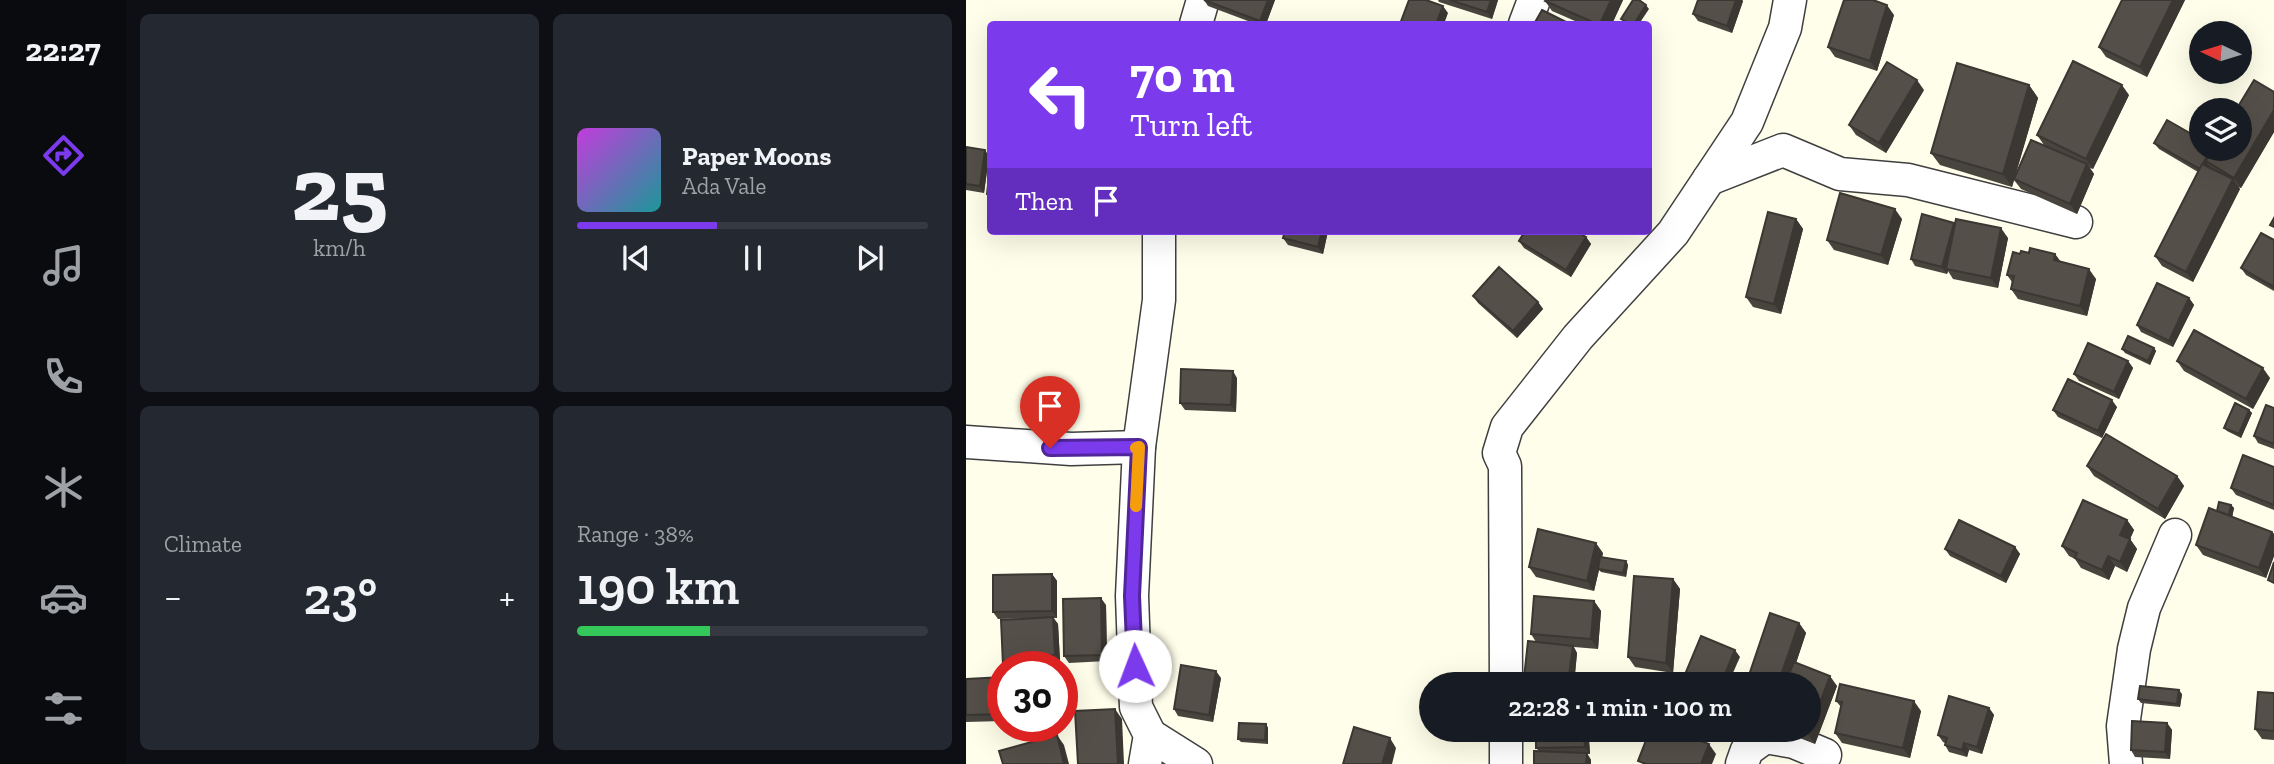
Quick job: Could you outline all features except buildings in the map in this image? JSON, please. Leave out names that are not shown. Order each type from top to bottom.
[{"type":"street","points":[[1197,21],[1203,0]]},
{"type":"street","points":[[1526,21],[1534,0]]},
{"type":"street","points":[[1506,672],[1505,466],[1499,453],[1507,427],[1578,337],[1672,233],[1747,122],[1784,28],[1790,0]]},
{"type":"street","points":[[1709,178],[1783,150],[1840,174],[1908,180],[2076,222]]},
{"type":"street","points":[[1159,235],[1158,300],[1139,447],[1132,596],[1136,707],[1147,750],[1196,764]]},
{"type":"street","points":[[966,442],[1071,449],[1139,447]]},
{"type":"street","points":[[2126,764],[2123,726],[2134,649],[2144,608],[2175,535]]},
{"type":"street","points":[[1742,764],[1747,750],[1765,737],[1794,742],[1825,755]]},
{"type":"street","points":[[1506,742],[1506,764]]},
{"type":"slow traffic","points":[[1136,448],[1139,447],[1136,506]]},
{"type":"route","points":[[1050,448],[1139,447],[1132,596],[1135,666]]}]
